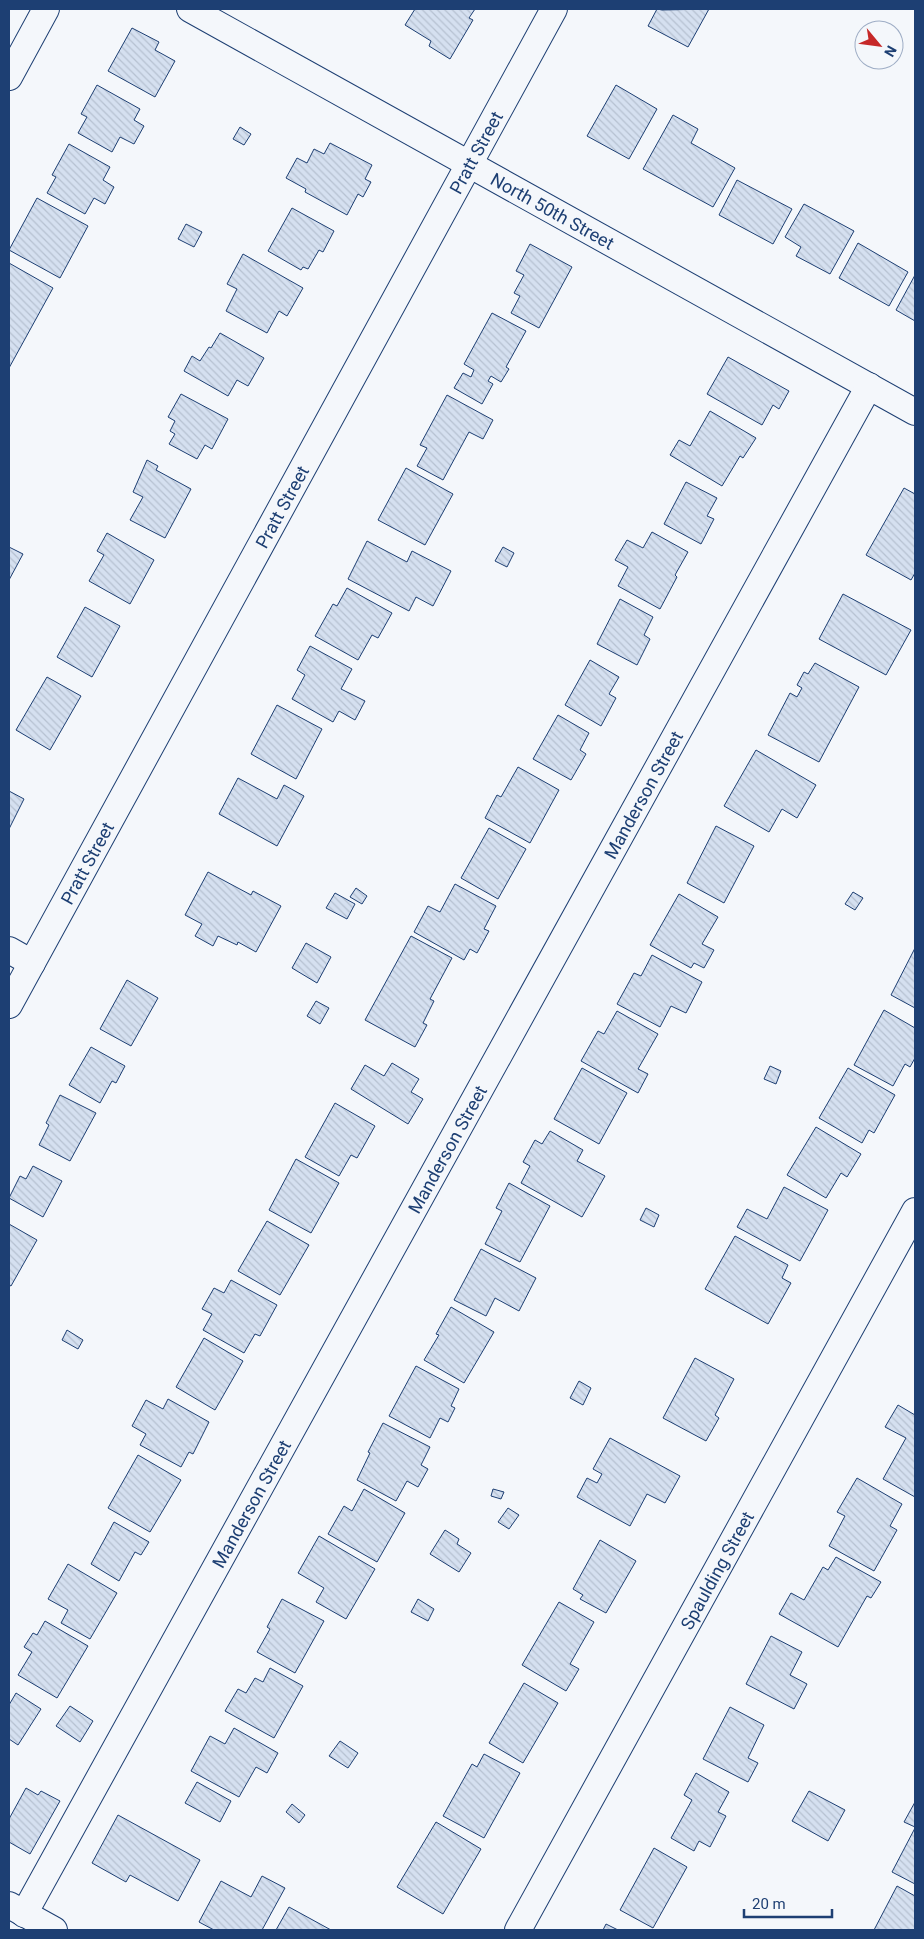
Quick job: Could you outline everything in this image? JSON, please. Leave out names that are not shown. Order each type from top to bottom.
[{"type":"street","points":[[9,78],[46,9]]},
{"type":"street","name":"North 50th Street","points":[[190,9],[915,412]]},
{"type":"street","name":"Pratt Street","points":[[9,1006],[554,9]]},
{"type":"street","name":"Manderson Street","points":[[17,1909],[869,386]]},
{"type":"street","points":[[9,950],[32,963]]},
{"type":"street","name":"Spaulding Street","points":[[518,1930],[915,1211]]},
{"type":"street","points":[[17,1909],[54,1930]]},
{"type":"building","points":[[415,9],[475,9],[469,18],[473,20],[450,59],[429,46],[431,41],[405,25]]},
{"type":"building","points":[[657,9],[709,9],[688,47],[648,26]]},
{"type":"building","points":[[132,28],[159,42],[155,50],[175,61],[155,97],[108,71]]},
{"type":"building","points":[[97,85],[140,109],[134,120],[144,126],[134,144],[120,137],[112,152],[78,133],[87,117],[81,114]]},
{"type":"building","points":[[616,85],[657,109],[629,159],[587,136]]},
{"type":"building","points":[[673,115],[698,129],[691,143],[735,168],[713,207],[643,169]]},
{"type":"building","points":[[240,127],[251,134],[244,145],[233,139]]},
{"type":"building","points":[[330,143],[372,165],[365,179],[371,182],[363,197],[358,194],[347,215],[305,192],[306,189],[286,178],[297,158],[307,163],[314,149],[324,154]]},
{"type":"building","points":[[69,144],[110,167],[103,180],[114,187],[105,204],[94,198],[85,214],[47,193],[56,177],[52,175]]},
{"type":"building","points":[[737,180],[792,209],[773,244],[719,215]]},
{"type":"building","points":[[37,198],[88,226],[60,278],[9,250]]},
{"type":"building","points":[[804,204],[854,231],[830,274],[796,256],[801,247],[785,237]]},
{"type":"building","points":[[292,208],[334,231],[323,252],[319,250],[308,269],[303,267],[301,270],[268,251]]},
{"type":"building","points":[[186,224],[202,232],[194,247],[178,239]]},
{"type":"building","points":[[858,243],[908,272],[889,306],[839,278]]},
{"type":"building","points":[[530,244],[572,267],[539,328],[511,313],[520,296],[514,293],[524,275],[516,271]]},
{"type":"building","points":[[243,254],[303,288],[287,316],[279,311],[267,333],[226,311],[237,289],[227,284]]},
{"type":"building","points":[[9,263],[53,288],[9,368]]},
{"type":"building","points":[[915,275],[915,321],[896,310]]},
{"type":"building","points":[[492,313],[526,331],[506,367],[509,369],[501,382],[491,376],[488,381],[493,384],[482,404],[454,388],[463,373],[471,377],[474,370],[464,364]]},
{"type":"building","points":[[220,333],[264,358],[248,386],[237,380],[228,396],[184,371],[192,356],[200,361]]},
{"type":"building","points":[[728,357],[789,391],[779,409],[773,405],[762,425],[707,394]]},
{"type":"building","points":[[181,394],[228,419],[212,449],[205,445],[197,459],[169,444],[175,434],[170,431],[175,421],[168,417]]},
{"type":"building","points":[[447,395],[493,420],[483,439],[469,432],[443,480],[417,466],[427,448],[420,445]]},
{"type":"building","points":[[710,411],[756,438],[743,458],[740,456],[722,486],[670,455],[679,440],[690,446]]},
{"type":"building","points":[[147,460],[158,466],[156,470],[191,489],[165,538],[130,520],[143,497],[133,492]]},
{"type":"building","points":[[406,468],[453,494],[425,545],[378,520]]},
{"type":"building","points":[[686,482],[717,498],[707,516],[714,519],[701,544],[664,524]]},
{"type":"building","points":[[904,488],[915,494],[915,573],[911,580],[866,555]]},
{"type":"building","points":[[652,532],[688,552],[675,575],[677,577],[660,609],[618,586],[628,567],[615,560],[627,540],[643,548]]},
{"type":"building","points":[[107,533],[154,560],[130,604],[89,581],[104,555],[97,551]]},
{"type":"building","points":[[367,541],[407,562],[412,551],[451,571],[433,606],[416,597],[409,611],[348,579]]},
{"type":"building","points":[[9,547],[23,554],[9,580]]},
{"type":"building","points":[[503,547],[514,553],[507,567],[495,561]]},
{"type":"building","points":[[347,588],[392,613],[378,638],[372,635],[358,660],[315,636],[333,604],[337,606]]},
{"type":"building","points":[[843,594],[911,630],[886,675],[819,639]]},
{"type":"building","points":[[620,599],[653,617],[644,635],[650,639],[637,665],[597,644]]},
{"type":"building","points":[[85,607],[120,626],[92,677],[57,657]]},
{"type":"building","points":[[310,646],[352,669],[341,689],[365,701],[355,720],[339,711],[333,722],[292,699],[305,675],[297,670]]},
{"type":"building","points":[[590,660],[619,677],[609,694],[616,698],[601,726],[565,705]]},
{"type":"building","points":[[815,663],[859,687],[819,762],[768,735],[790,693],[797,697],[802,688],[797,685],[804,672],[808,674]]},
{"type":"building","points":[[47,677],[81,696],[50,750],[16,730]]},
{"type":"building","points":[[277,705],[322,729],[296,779],[251,754]]},
{"type":"building","points":[[558,715],[589,733],[580,750],[586,754],[571,780],[533,759]]},
{"type":"building","points":[[756,750],[816,785],[797,818],[782,809],[769,832],[724,806]]},
{"type":"building","points":[[518,767],[559,790],[530,843],[485,818],[497,795],[501,797]]},
{"type":"building","points":[[238,778],[277,799],[284,785],[304,796],[277,846],[219,814]]},
{"type":"building","points":[[9,791],[24,799],[9,829]]},
{"type":"building","points":[[716,826],[754,846],[724,903],[687,883]]},
{"type":"building","points":[[489,828],[526,849],[498,899],[461,878]]},
{"type":"building","points":[[208,872],[251,895],[253,891],[281,906],[256,952],[238,942],[237,945],[218,936],[213,946],[195,936],[202,924],[185,915]]},
{"type":"building","points":[[455,884],[496,906],[484,929],[489,931],[477,953],[470,949],[464,960],[414,932],[428,906],[440,912]]},
{"type":"building","points":[[356,888],[367,896],[362,904],[350,897]]},
{"type":"building","points":[[853,892],[863,898],[855,910],[845,904]]},
{"type":"building","points":[[335,893],[355,904],[347,919],[326,908]]},
{"type":"building","points":[[679,894],[718,917],[702,944],[714,950],[704,968],[694,963],[691,968],[650,945]]},
{"type":"building","points":[[411,936],[452,958],[430,999],[434,1001],[423,1023],[427,1025],[415,1047],[365,1020]]},
{"type":"building","points":[[306,943],[331,957],[317,983],[292,968]]},
{"type":"building","points":[[915,948],[915,1008],[891,995]]},
{"type":"building","points":[[652,955],[702,982],[686,1013],[671,1006],[660,1027],[617,1004],[634,973],[641,976]]},
{"type":"building","points":[[127,980],[158,998],[131,1046],[100,1029]]},
{"type":"building","points":[[316,1001],[329,1008],[320,1024],[307,1016]]},
{"type":"building","points":[[884,1010],[915,1028],[915,1058],[910,1067],[905,1064],[893,1086],[854,1065]]},
{"type":"building","points":[[617,1011],[658,1034],[638,1069],[648,1074],[638,1093],[581,1061],[598,1031],[604,1034]]},
{"type":"building","points":[[91,1047],[125,1066],[116,1083],[112,1081],[100,1103],[69,1085]]},
{"type":"building","points":[[392,1063],[419,1079],[411,1092],[423,1099],[408,1124],[351,1089],[365,1065],[384,1076]]},
{"type":"building","points":[[770,1066],[781,1071],[776,1084],[764,1079]]},
{"type":"building","points":[[582,1068],[627,1093],[599,1144],[554,1119]]},
{"type":"building","points":[[848,1068],[895,1095],[874,1133],[869,1130],[862,1143],[819,1118]]},
{"type":"building","points":[[60,1095],[96,1113],[70,1161],[39,1145],[49,1125],[46,1123]]},
{"type":"building","points":[[335,1103],[375,1126],[357,1158],[351,1155],[339,1176],[305,1157]]},
{"type":"building","points":[[816,1127],[861,1154],[847,1177],[841,1173],[826,1198],[787,1175]]},
{"type":"building","points":[[550,1131],[583,1150],[577,1161],[605,1176],[582,1217],[521,1183],[530,1166],[523,1162],[535,1140],[542,1144]]},
{"type":"building","points":[[296,1159],[339,1183],[311,1233],[269,1210]]},
{"type":"building","points":[[33,1166],[62,1181],[43,1217],[9,1198],[20,1176],[26,1179]]},
{"type":"building","points":[[509,1183],[550,1206],[520,1262],[485,1244],[502,1211],[496,1208]]},
{"type":"building","points":[[784,1187],[828,1210],[800,1261],[737,1227],[747,1209],[767,1219]]},
{"type":"building","points":[[646,1208],[659,1215],[654,1227],[640,1220]]},
{"type":"building","points":[[267,1221],[309,1245],[280,1295],[238,1271]]},
{"type":"building","points":[[9,1224],[37,1240],[11,1286],[9,1285]]},
{"type":"building","points":[[735,1236],[788,1265],[782,1278],[791,1283],[768,1324],[705,1289]]},
{"type":"building","points":[[481,1249],[536,1278],[519,1311],[495,1298],[486,1316],[454,1300]]},
{"type":"building","points":[[231,1280],[277,1305],[260,1336],[255,1334],[244,1353],[203,1330],[212,1314],[202,1309],[214,1288],[224,1293]]},
{"type":"building","points":[[451,1307],[494,1332],[464,1383],[424,1360],[439,1335],[436,1334]]},
{"type":"building","points":[[67,1330],[83,1340],[78,1349],[62,1340]]},
{"type":"building","points":[[204,1338],[243,1361],[215,1410],[176,1387]]},
{"type":"building","points":[[695,1358],[734,1379],[715,1415],[719,1418],[706,1441],[663,1418]]},
{"type":"building","points":[[416,1366],[459,1389],[451,1406],[455,1408],[448,1422],[440,1418],[430,1438],[389,1416]]},
{"type":"building","points":[[579,1381],[591,1388],[583,1405],[570,1398]]},
{"type":"building","points":[[168,1399],[209,1422],[193,1454],[189,1452],[181,1467],[140,1445],[146,1434],[132,1426],[146,1400],[163,1409]]},
{"type":"building","points":[[898,1405],[915,1415],[915,1497],[883,1479],[906,1438],[885,1427]]},
{"type":"building","points":[[383,1423],[430,1447],[421,1465],[428,1469],[418,1487],[407,1481],[396,1501],[357,1480],[370,1453],[368,1452]]},
{"type":"building","points":[[610,1438],[680,1476],[665,1503],[647,1494],[630,1526],[577,1497],[587,1478],[597,1483],[602,1474],[593,1469]]},
{"type":"building","points":[[138,1455],[181,1480],[150,1532],[108,1508]]},
{"type":"building","points":[[857,1478],[902,1504],[890,1526],[897,1530],[874,1571],[829,1546],[845,1516],[837,1512]]},
{"type":"building","points":[[364,1489],[405,1513],[377,1562],[328,1534],[344,1506],[352,1511]]},
{"type":"building","points":[[493,1489],[504,1492],[501,1499],[491,1496]]},
{"type":"building","points":[[508,1508],[519,1515],[509,1529],[498,1522]]},
{"type":"building","points":[[114,1522],[149,1542],[141,1555],[135,1552],[119,1581],[91,1564]]},
{"type":"building","points":[[445,1530],[459,1539],[457,1544],[471,1553],[459,1572],[430,1554]]},
{"type":"building","points":[[319,1536],[375,1569],[346,1619],[316,1602],[324,1588],[298,1573]]},
{"type":"building","points":[[600,1540],[636,1561],[606,1613],[580,1599],[583,1595],[573,1589]]},
{"type":"building","points":[[836,1557],[881,1582],[871,1598],[867,1596],[838,1647],[779,1614],[791,1593],[804,1600],[823,1567],[828,1570]]},
{"type":"building","points":[[68,1564],[117,1593],[90,1639],[61,1623],[68,1610],[48,1599]]},
{"type":"building","points":[[282,1599],[324,1621],[295,1673],[257,1652],[270,1629],[267,1627]]},
{"type":"building","points":[[418,1599],[434,1609],[428,1621],[411,1612]]},
{"type":"building","points":[[559,1602],[594,1622],[570,1664],[579,1669],[566,1691],[522,1665]]},
{"type":"building","points":[[45,1621],[88,1646],[57,1698],[18,1675],[32,1652],[24,1647],[33,1633],[37,1635]]},
{"type":"building","points":[[771,1636],[802,1652],[790,1675],[807,1684],[794,1709],[746,1684]]},
{"type":"building","points":[[270,1668],[303,1686],[274,1738],[225,1711],[238,1689],[246,1693],[255,1678],[263,1682]]},
{"type":"building","points":[[524,1683],[558,1703],[523,1763],[489,1743]]},
{"type":"building","points":[[16,1693],[41,1709],[18,1745],[9,1739],[9,1705]]},
{"type":"building","points":[[70,1706],[93,1721],[80,1742],[56,1726]]},
{"type":"building","points":[[730,1707],[764,1725],[748,1758],[758,1763],[748,1782],[703,1759]]},
{"type":"building","points":[[234,1728],[278,1753],[267,1773],[256,1767],[239,1797],[191,1771],[210,1736],[225,1744]]},
{"type":"building","points":[[340,1741],[358,1753],[348,1768],[329,1756]]},
{"type":"building","points":[[484,1754],[520,1773],[484,1838],[443,1816],[472,1764],[477,1767]]},
{"type":"building","points":[[696,1773],[729,1792],[718,1812],[726,1816],[710,1847],[699,1841],[694,1851],[671,1838],[692,1800],[684,1795]]},
{"type":"building","points":[[197,1782],[231,1801],[220,1822],[185,1803]]},
{"type":"building","points":[[26,1788],[38,1795],[41,1791],[60,1801],[30,1854],[9,1842],[9,1819]]},
{"type":"building","points":[[809,1791],[845,1810],[828,1841],[792,1821]]},
{"type":"building","points":[[915,1802],[915,1827],[904,1822]]},
{"type":"building","points":[[292,1804],[305,1815],[299,1823],[286,1812]]},
{"type":"building","points":[[118,1815],[200,1860],[178,1901],[130,1875],[126,1882],[92,1863]]},
{"type":"building","points":[[436,1822],[481,1849],[443,1914],[397,1887]]},
{"type":"building","points":[[915,1828],[915,1884],[892,1872]]},
{"type":"building","points":[[654,1848],[687,1867],[653,1928],[620,1910]]},
{"type":"building","points":[[262,1876],[285,1888],[262,1930],[214,1930],[199,1922],[221,1881],[251,1897]]},
{"type":"building","points":[[897,1886],[915,1896],[915,1930],[874,1930]]},
{"type":"building","points":[[289,1907],[331,1930],[276,1930]]},
{"type":"building","points":[[606,1924],[618,1930],[603,1930]]}]
